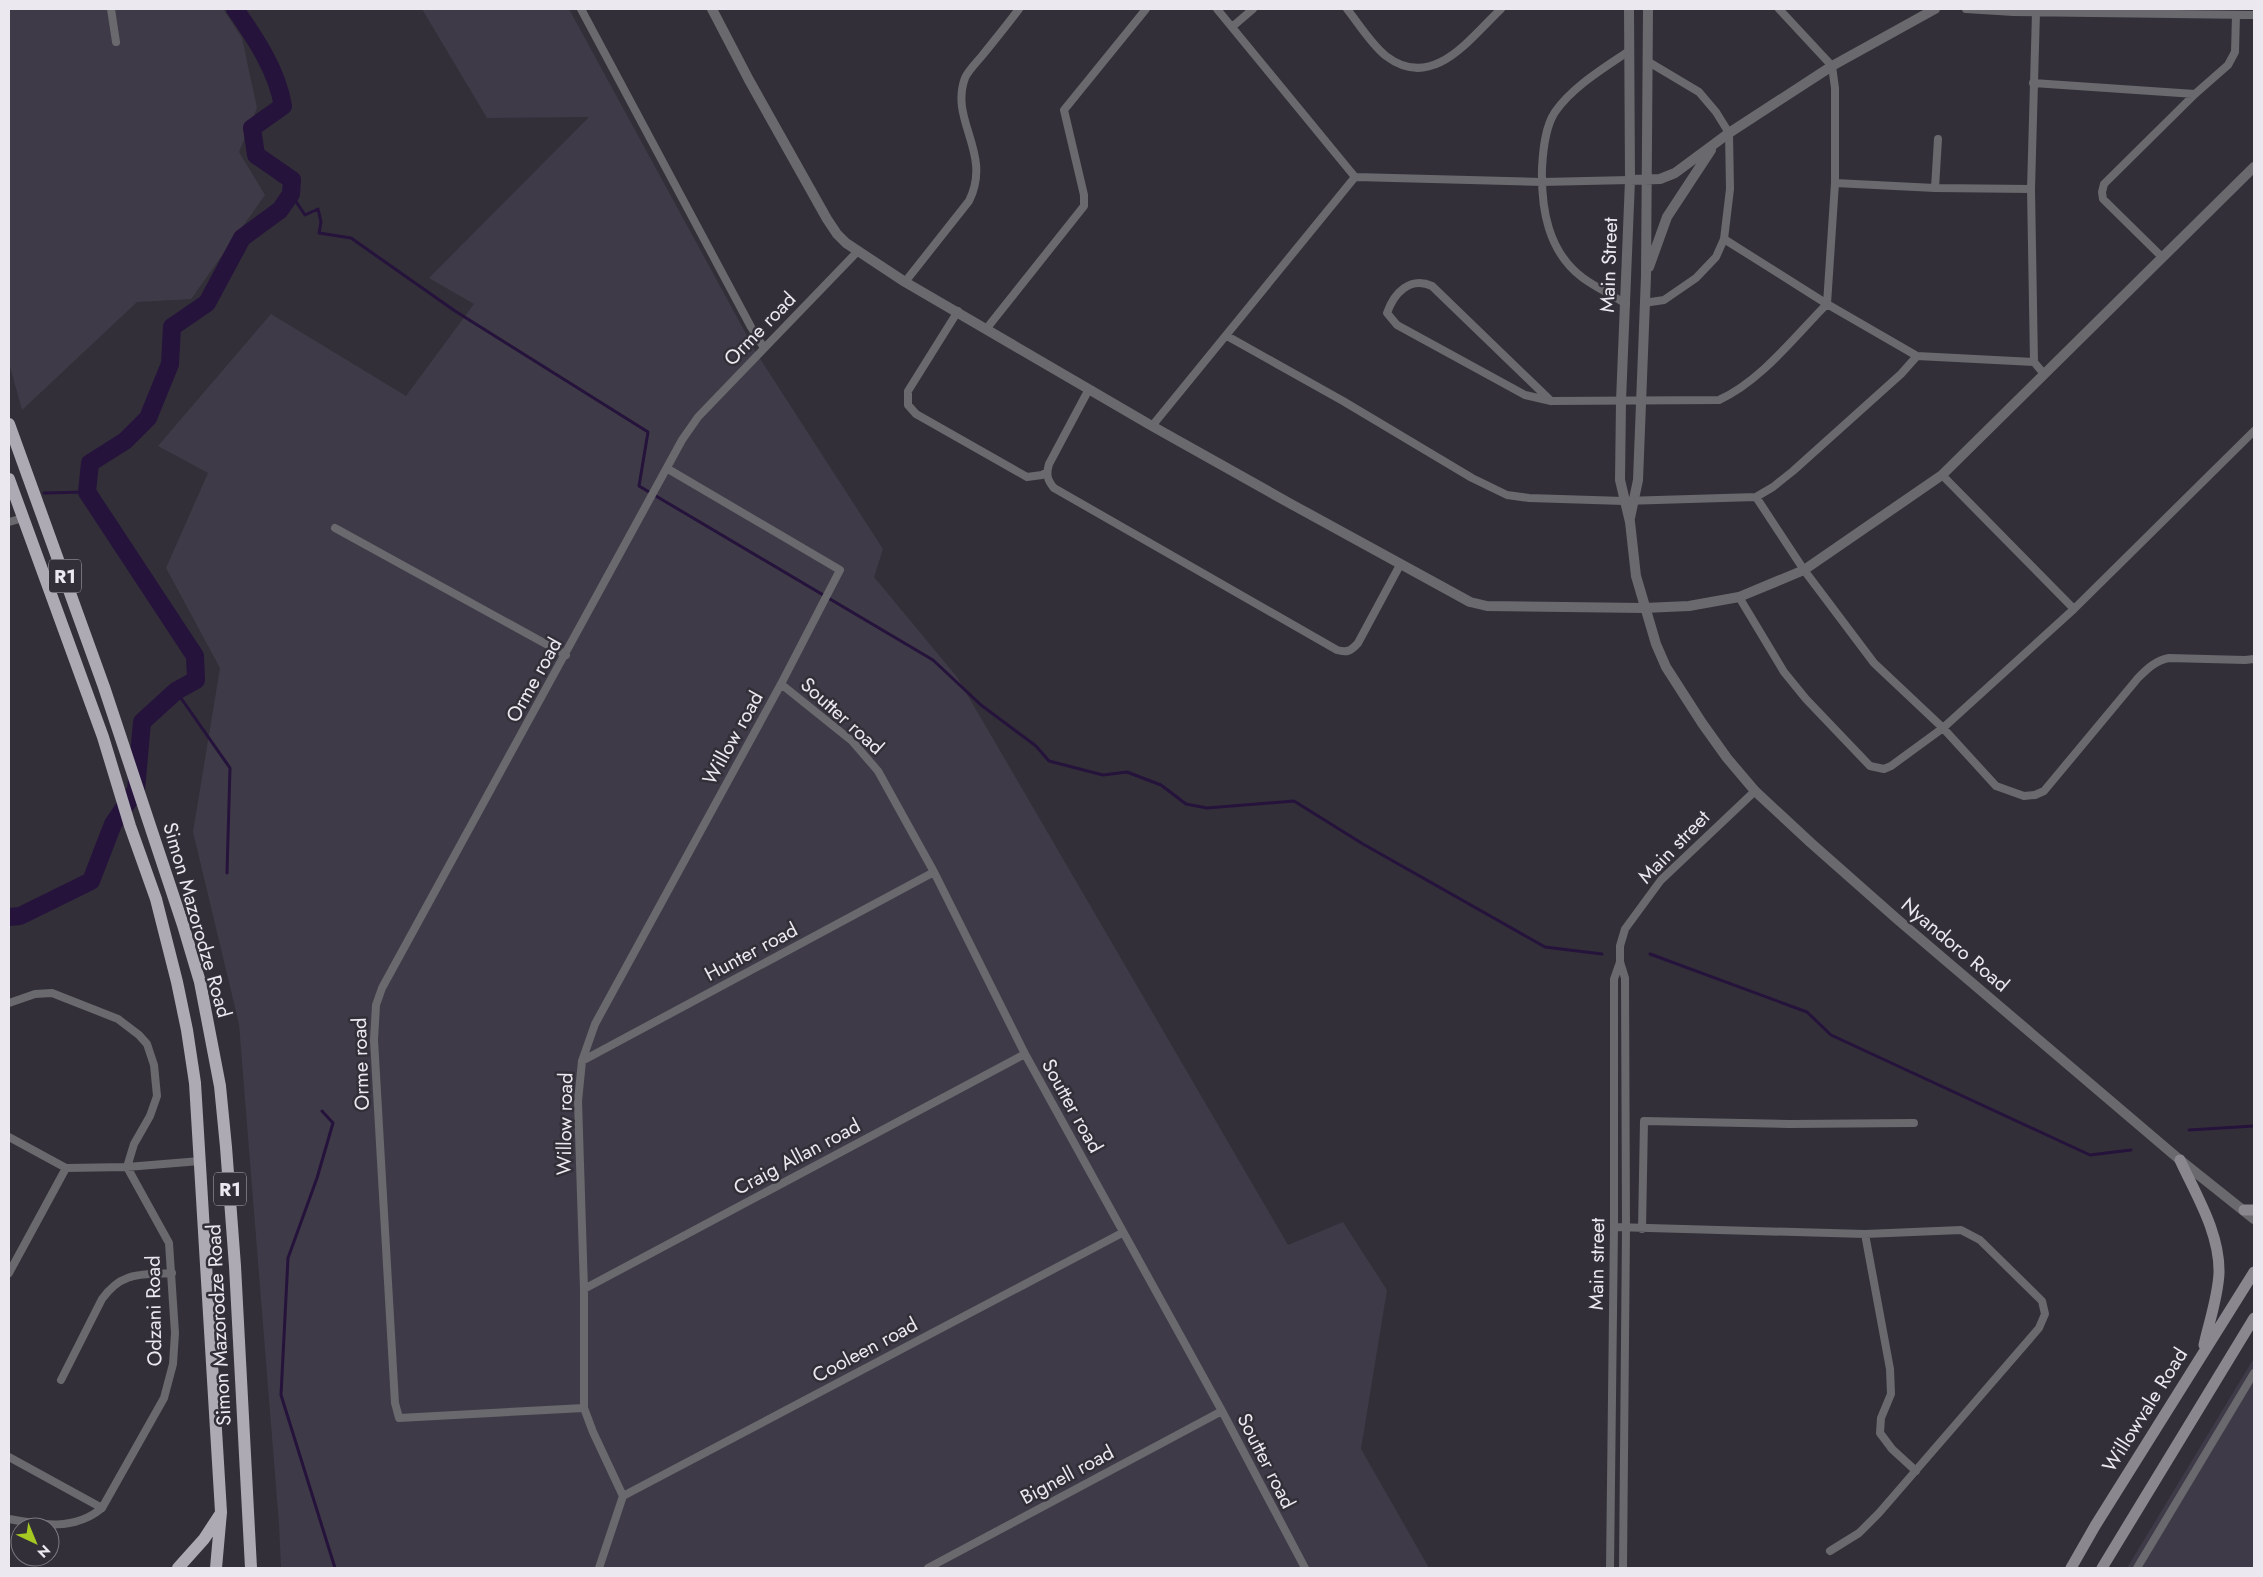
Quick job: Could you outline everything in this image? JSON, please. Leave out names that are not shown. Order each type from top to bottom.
[{"type":"highway","name":"Simon Mazorodze Road","points":[[9,424],[149,819],[200,982],[220,1086],[235,1266],[251,1568]]},
{"type":"highway","name":"Simon Mazorodze Road","points":[[9,479],[103,737],[130,826],[166,933],[187,1030],[195,1083],[200,1161]]},
{"type":"highway","name":"R1","points":[[200,1161],[221,1512],[216,1568]]},
{"type":"highway","points":[[178,1568],[204,1539],[221,1512]]},
{"type":"main road","points":[[2180,1160],[2211,1229],[2218,1257],[2216,1296],[2202,1354]]},
{"type":"main road","name":"Willowvale Road","points":[[2071,1568],[2095,1526],[2254,1272]]},
{"type":"main road","points":[[2102,1568],[2254,1318]]},
{"type":"street","points":[[112,9],[116,42]]},
{"type":"street","points":[[581,9],[764,348]]},
{"type":"street","points":[[712,9],[749,80],[827,219],[837,234],[858,252],[905,282],[958,311],[1152,426],[1400,565],[1470,602],[1487,606],[1644,608],[1689,606],[1739,597],[1804,570],[1942,475],[2254,167]]},
{"type":"street","points":[[905,282],[969,201],[975,190],[977,165],[962,107],[963,85],[965,77],[1019,9]]},
{"type":"street","points":[[987,328],[1084,206],[1084,195],[1064,110],[1146,9]]},
{"type":"street","points":[[1217,9],[1355,177],[1542,182],[1660,179],[1675,173],[1714,146],[1729,133],[1832,66],[1920,12],[1935,9]]},
{"type":"street","points":[[1232,27],[1253,9]]},
{"type":"street","points":[[1347,9],[1386,56],[1407,68],[1426,68],[1440,64],[1452,56],[1501,9]]},
{"type":"street","name":"Main Street","points":[[1629,9],[1630,180],[1621,401],[1620,480],[1629,501],[1636,576],[1644,608],[1666,666]]},
{"type":"street","name":"Main Street","points":[[1629,501],[1638,480],[1646,276],[1648,9]]},
{"type":"street","points":[[1551,401],[1432,286],[1419,282],[1412,283],[1404,287],[1391,302],[1387,313],[1396,325],[1525,395],[1551,401],[1719,400],[1750,383],[1827,304],[1835,183],[1835,88],[1832,66],[1779,9]]},
{"type":"street","points":[[1966,9],[2036,12],[2254,15]]},
{"type":"street","points":[[2036,12],[2031,189],[2034,362],[2044,374]]},
{"type":"street","points":[[2162,258],[2103,199],[2104,184],[2195,94],[2228,65],[2233,58],[2236,15]]},
{"type":"street","points":[[1626,304],[1583,278],[1561,255],[1552,240],[1545,213],[1542,182],[1543,153],[1554,113],[1568,98],[1594,76],[1628,52]]},
{"type":"street","points":[[1644,303],[1664,300],[1696,278],[1716,257],[1724,239],[1730,189],[1729,133],[1716,112],[1699,92],[1648,61]]},
{"type":"street","points":[[2033,83],[2195,94]]},
{"type":"street","points":[[1935,188],[1938,139]]},
{"type":"street","points":[[1646,276],[1667,216],[1714,146]]},
{"type":"street","points":[[1152,426],[1355,177]]},
{"type":"street","points":[[1835,183],[1935,188],[2031,189]]},
{"type":"street","points":[[1724,239],[1827,304],[1917,356],[2034,362]]},
{"type":"street","name":"Orme road","points":[[584,1408],[399,1418],[395,1403],[374,1026],[376,1004],[382,988],[668,470],[682,440],[698,417],[858,252]]},
{"type":"street","points":[[958,311],[908,391],[908,405],[916,414],[1027,477],[1042,475],[1047,472]]},
{"type":"street","points":[[1227,336],[1344,401],[1472,478],[1507,495],[1529,498],[1629,501],[1756,497],[1773,487],[1793,471],[1901,374],[1917,356]]},
{"type":"street","points":[[1089,388],[1047,472],[1048,481],[1062,493],[1337,650],[1344,652],[1352,650],[1358,643],[1400,565]]},
{"type":"street","points":[[1739,597],[1784,672],[1806,699],[1870,766],[1884,769],[1891,766],[1943,728],[2074,609],[2254,431]]},
{"type":"street","name":"Willow road","points":[[623,1496],[584,1408],[584,1289],[578,1101],[582,1061],[595,1024],[781,684],[840,570],[668,470]]},
{"type":"street","points":[[1942,475],[2074,609]]},
{"type":"street","points":[[1756,497],[1804,570],[1869,657],[1943,728],[1996,786],[2024,796],[2035,795],[2044,791],[2149,666],[2168,658],[2245,660],[2254,658]]},
{"type":"street","points":[[9,522],[23,518]]},
{"type":"street","points":[[335,528],[566,655]]},
{"type":"street","name":"Nyandoro Road","points":[[1666,666],[1702,724],[1727,758],[1755,790],[1890,913],[2180,1160],[2249,1210],[2254,1219]]},
{"type":"street","name":"Soutter road","points":[[781,684],[832,724],[866,756],[878,771],[934,872],[1025,1054],[1122,1233],[1222,1411],[1305,1568]]},
{"type":"street","name":"Main street","points":[[1623,1568],[1626,1228],[1625,978],[1620,962],[1620,946],[1625,929],[1661,880],[1755,790]]},
{"type":"street","name":"Hunter road","points":[[582,1061],[934,872]]},
{"type":"street","name":"Main street","points":[[1610,1568],[1614,1228],[1614,979],[1620,962]]},
{"type":"street","points":[[9,1003],[35,994],[52,993],[118,1019],[134,1030],[147,1044],[154,1065],[157,1096],[150,1116],[134,1144],[126,1166]]},
{"type":"street","name":"Craig Allan road","points":[[584,1289],[1025,1054]]},
{"type":"street","points":[[1642,1229],[1644,1121],[1790,1124],[1914,1123]]},
{"type":"street","points":[[9,1137],[66,1168],[200,1161]]},
{"type":"street","name":"Odzani Road","points":[[102,1508],[164,1398],[173,1364],[175,1333],[169,1243],[126,1166]]},
{"type":"street","points":[[9,1273],[66,1168]]},
{"type":"street","points":[[1614,1228],[1865,1234],[1961,1230],[1980,1240],[2036,1294],[2045,1308],[2043,1321],[2039,1328],[1866,1527],[1830,1550]]},
{"type":"street","name":"Cooleen road","points":[[623,1496],[1122,1233]]},
{"type":"street","points":[[1865,1234],[1890,1369],[1891,1394],[1880,1418],[1880,1433],[1892,1449],[1916,1471]]},
{"type":"street","points":[[61,1380],[102,1298],[110,1286],[129,1276],[172,1273]]},
{"type":"street","points":[[2136,1568],[2254,1373]]},
{"type":"street","name":"Bignell road","points":[[928,1568],[1222,1411]]},
{"type":"street","points":[[9,1457],[102,1508],[89,1517],[72,1523],[32,1523],[9,1519]]},
{"type":"street","points":[[599,1568],[623,1496]]},
{"type":"shaded area","points":[[9,9],[223,9],[242,38],[257,108],[239,152],[265,195],[191,299],[137,302],[22,410],[9,363]]},
{"type":"shaded area","points":[[422,9],[569,9],[757,354],[883,549],[874,577],[957,677],[1288,1245],[1343,1222],[1387,1290],[1361,1449],[1429,1568],[281,1568],[239,1024],[193,832],[220,668],[166,568],[208,473],[158,446],[271,314],[406,396],[474,304],[429,278],[589,117],[487,118]]},
{"type":"shaded area","points":[[2254,1358],[2254,1568],[2127,1568]]},
{"type":"waterway","points":[[9,917],[20,916],[91,881],[113,824],[136,790],[142,722],[176,691],[196,680],[195,656],[87,492],[90,463],[125,441],[148,418],[170,364],[172,327],[207,303],[242,238],[280,210],[291,194],[292,180],[256,155],[252,128],[283,106],[276,80],[270,67],[235,9]]},
{"type":"waterway","points":[[291,194],[305,215],[318,209],[321,222],[319,233],[351,238],[455,311],[648,432],[639,486],[933,660],[981,705],[1036,746],[1049,761],[1103,775],[1127,772],[1161,785],[1186,804],[1207,808],[1294,801],[1363,844],[1545,947],[1602,954]]},
{"type":"waterway","points":[[44,493],[87,492]]},
{"type":"waterway","points":[[176,691],[230,768],[227,873]]},
{"type":"waterway","points":[[1650,954],[1807,1012],[1831,1035],[2090,1155],[2131,1150]]},
{"type":"waterway","points":[[322,1111],[333,1123],[317,1178],[288,1258],[281,1395],[335,1568]]},
{"type":"waterway","points":[[2189,1130],[2254,1126]]}]
